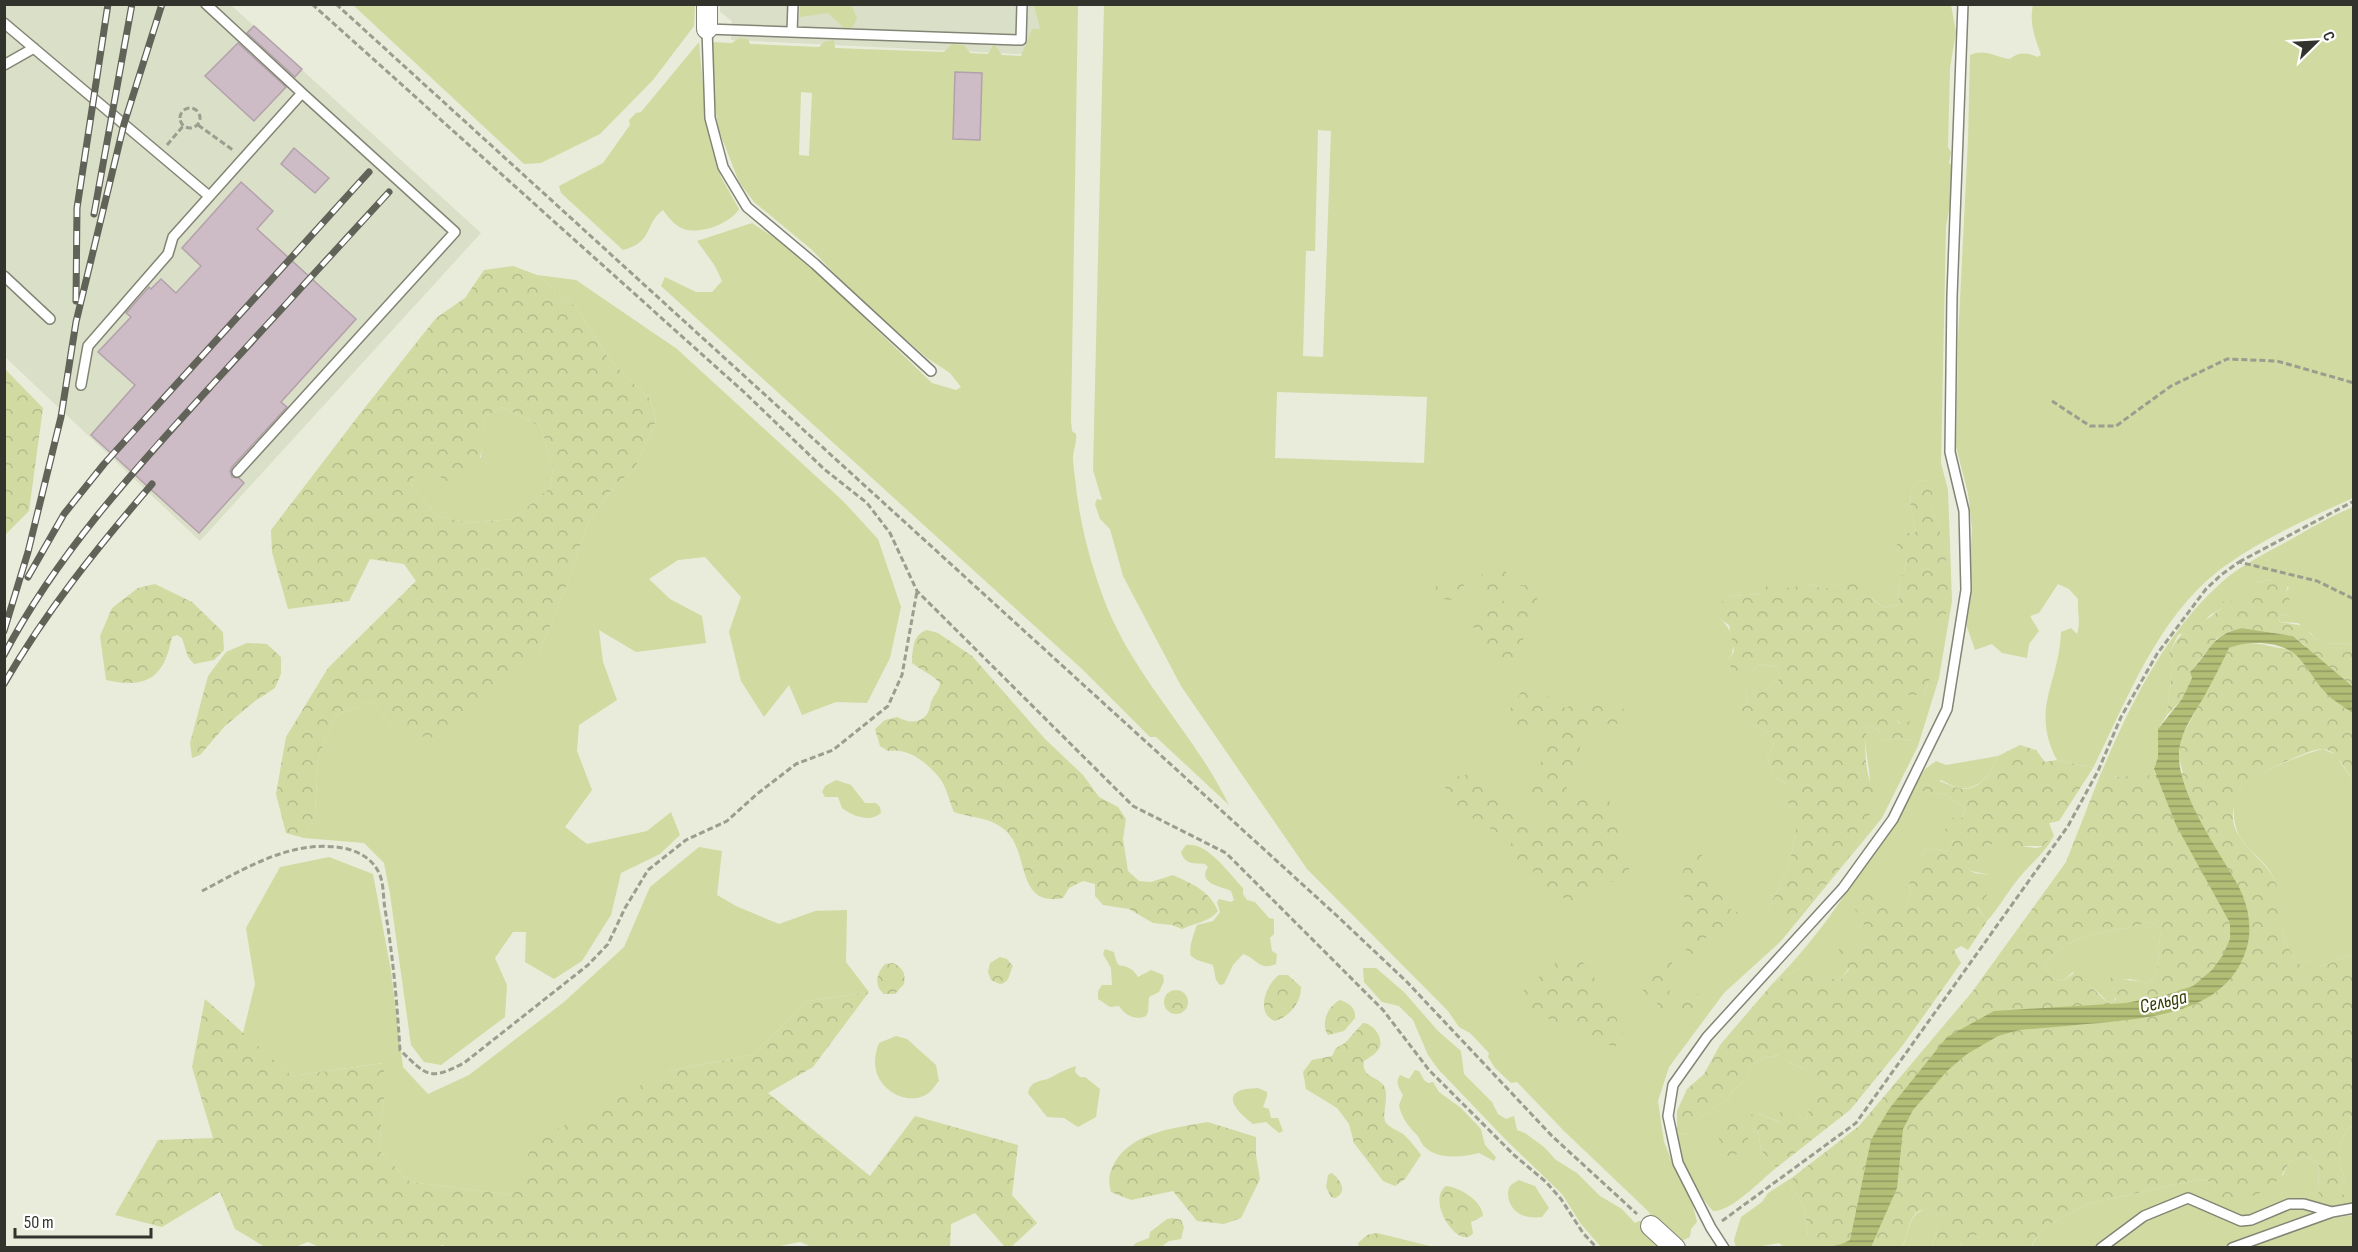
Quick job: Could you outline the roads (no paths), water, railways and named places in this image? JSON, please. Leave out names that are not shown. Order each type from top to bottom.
[{"type":"street","points":[[707,4],[707,29]]},
{"type":"street","points":[[1651,1226],[1675,1248]]},
{"type":"lane","points":[[206,4],[455,232],[237,472]]},
{"type":"lane","points":[[792,32],[793,4]]},
{"type":"lane","points":[[932,371],[815,264],[747,207],[723,167],[710,118],[707,29],[1021,40],[1022,4]]},
{"type":"lane","points":[[1724,1248],[1711,1228],[1678,1163],[1671,1140],[1668,1116],[1673,1085],[1707,1037],[1844,888],[1893,819],[1947,710],[1966,590],[1964,511],[1950,452],[1952,296],[1963,4]]},
{"type":"lane","points":[[4,23],[209,196]]},
{"type":"lane","points":[[4,65],[34,48]]},
{"type":"lane","points":[[81,385],[88,346],[168,254],[173,237],[302,93]]},
{"type":"lane","points":[[4,276],[50,319]]},
{"type":"lane","points":[[2101,1248],[2145,1216],[2188,1198],[2241,1221],[2251,1220],[2289,1204],[2304,1204],[2331,1212]]},
{"type":"lane","points":[[2232,1248],[2331,1212],[2354,1208]]},
{"type":"water","name":"Сельда","points":[[2242,628],[2293,636],[2353,687],[2354,714],[2326,694],[2292,652],[2275,645],[2256,643],[2229,648],[2185,730],[2179,754],[2180,770],[2185,786],[2200,820],[2240,889],[2248,913],[2249,939],[2238,968],[2224,985],[2207,998],[2188,1007],[2144,1018],[2019,1030],[1998,1036],[1967,1054],[1947,1071],[1913,1110],[1903,1129],[1897,1188],[1871,1247],[1828,1247],[1850,1240],[1871,1140],[1889,1109],[1947,1037],[1994,1011],[2126,1003],[2166,995],[2193,986],[2212,970],[2223,955],[2230,939],[2230,923],[2176,825],[2154,769],[2158,757],[2158,729],[2182,699],[2192,678],[2190,672],[2217,639]]},
{"type":"railway","points":[[76,301],[77,208],[108,4]]},
{"type":"railway","points":[[94,214],[132,4]]},
{"type":"railway","points":[[4,631],[28,552],[61,417],[76,322],[124,124],[162,4]]},
{"type":"railway","points":[[28,577],[64,514],[104,464],[369,172]]},
{"type":"railway","points":[[4,655],[48,582],[126,481],[389,192]]},
{"type":"railway","points":[[4,684],[37,631],[73,581],[152,484]]}]
